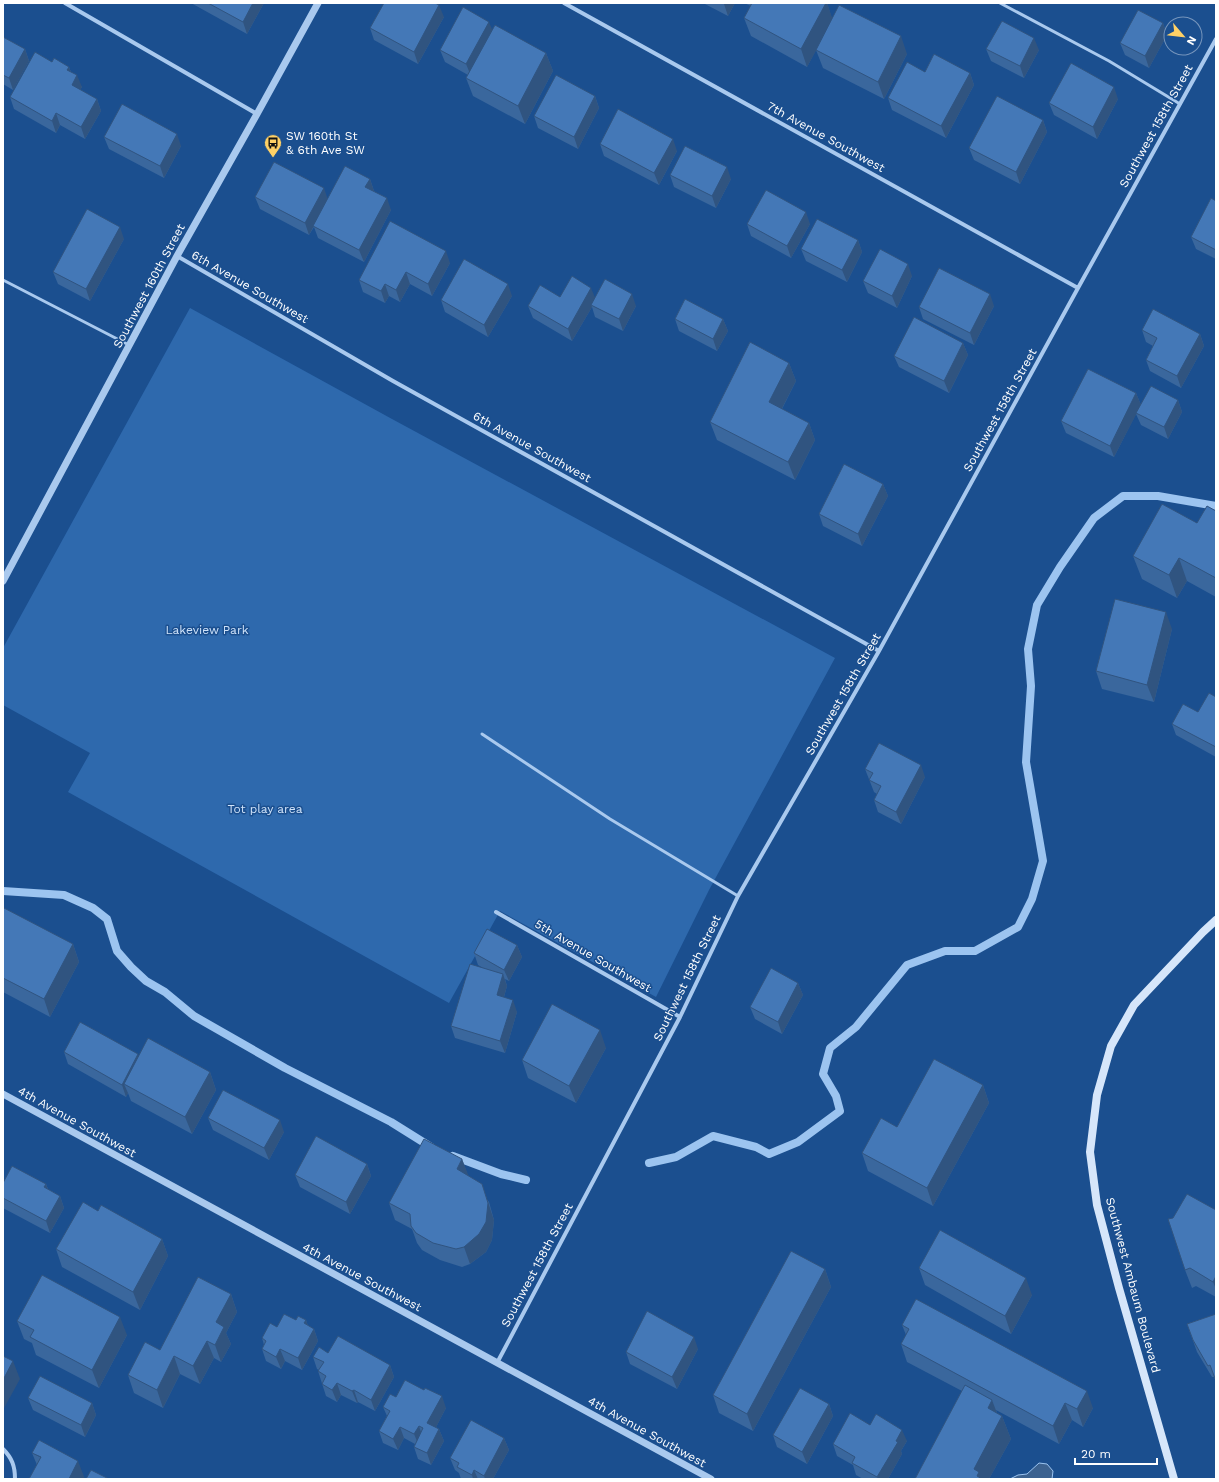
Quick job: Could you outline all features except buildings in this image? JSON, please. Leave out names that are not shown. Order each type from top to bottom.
[{"type":"main road","name":"Southwest Ambaum Boulevard","points":[[1174,1479],[1119,1288],[1097,1205],[1090,1152],[1097,1095],[1111,1046],[1134,1005],[1216,920]]},
{"type":"street","points":[[65,3],[257,114]]},
{"type":"street","name":"Southwest 160th Street","points":[[3,581],[177,256],[318,3]]},
{"type":"street","name":"7th Avenue Southwest","points":[[564,3],[1078,288]]},
{"type":"street","name":"Southwest 158th Street","points":[[497,1363],[680,1017],[738,896],[879,651],[1216,39]]},
{"type":"street","name":"6th Avenue Southwest","points":[[177,256],[400,384],[879,651]]},
{"type":"street","name":"5th Avenue Southwest","points":[[496,912],[680,1017]]},
{"type":"street","name":"4th Avenue Southwest","points":[[3,1094],[711,1479]]},
{"type":"street","points":[[3,1449],[11,1457],[15,1468],[15,1479]]},
{"type":"lane","points":[[1000,3],[1108,61],[1180,104]]},
{"type":"lane","points":[[3,280],[129,345]]},
{"type":"lane","points":[[482,734],[610,819],[738,896]]},
{"type":"green space","name":"Lakeview Park","points":[[190,308],[392,419],[835,658],[709,890],[656,997],[500,911],[449,1003],[68,792],[90,753],[3,705],[3,648]]},
{"type":"shaded area","points":[[1039,1463],[1047,1464],[1053,1471],[1052,1479],[1010,1479],[1018,1475],[1027,1474]]},
{"type":"waterway","points":[[649,1163],[676,1157],[713,1136],[756,1147],[769,1154],[798,1142],[840,1111],[836,1096],[823,1074],[830,1048],[856,1027],[907,965],[945,951],[975,951],[1018,927],[1032,899],[1043,861],[1026,762],[1031,686],[1028,649],[1037,605],[1060,567],[1094,518],[1123,496],[1158,496],[1216,506]]},
{"type":"waterway","points":[[3,891],[64,895],[93,908],[107,919],[117,951],[131,967],[146,981],[165,992],[194,1016],[285,1068],[391,1122],[431,1147]]},
{"type":"waterway","points":[[453,1156],[501,1174],[526,1180]]},
{"type":"place","name":"SW 160th St & 6th Ave SW","points":[[273,158]]},
{"type":"park label","name":"Tot play area","points":[[265,809]]}]
